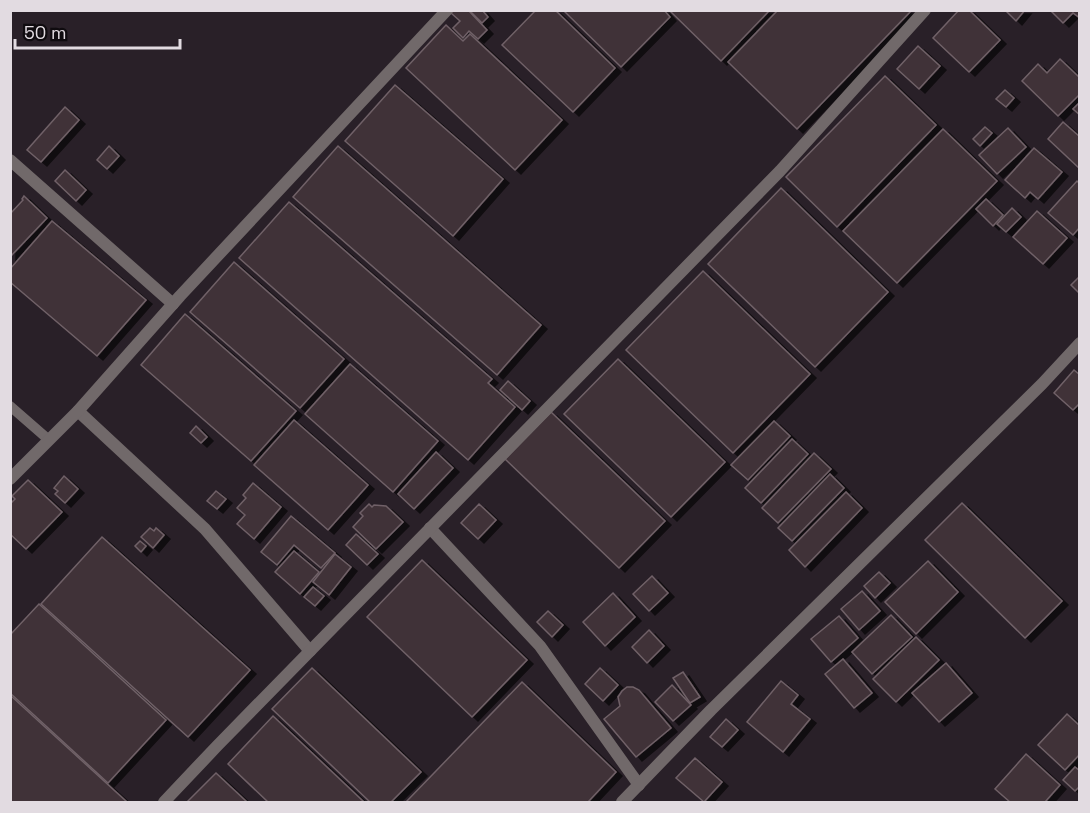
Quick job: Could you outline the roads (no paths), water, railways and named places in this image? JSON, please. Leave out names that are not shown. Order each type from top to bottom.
[{"type":"street","points":[[10,479],[78,411],[173,304],[447,10]]},
{"type":"street","points":[[165,802],[217,746],[780,171],[925,10]]},
{"type":"street","points":[[10,160],[173,304]]},
{"type":"street","points":[[622,802],[720,701],[1042,384],[1080,343]]},
{"type":"street","points":[[78,411],[205,529],[310,651]]},
{"type":"street","points":[[430,528],[540,646],[639,785]]},
{"type":"lane","points":[[10,406],[49,440]]}]
